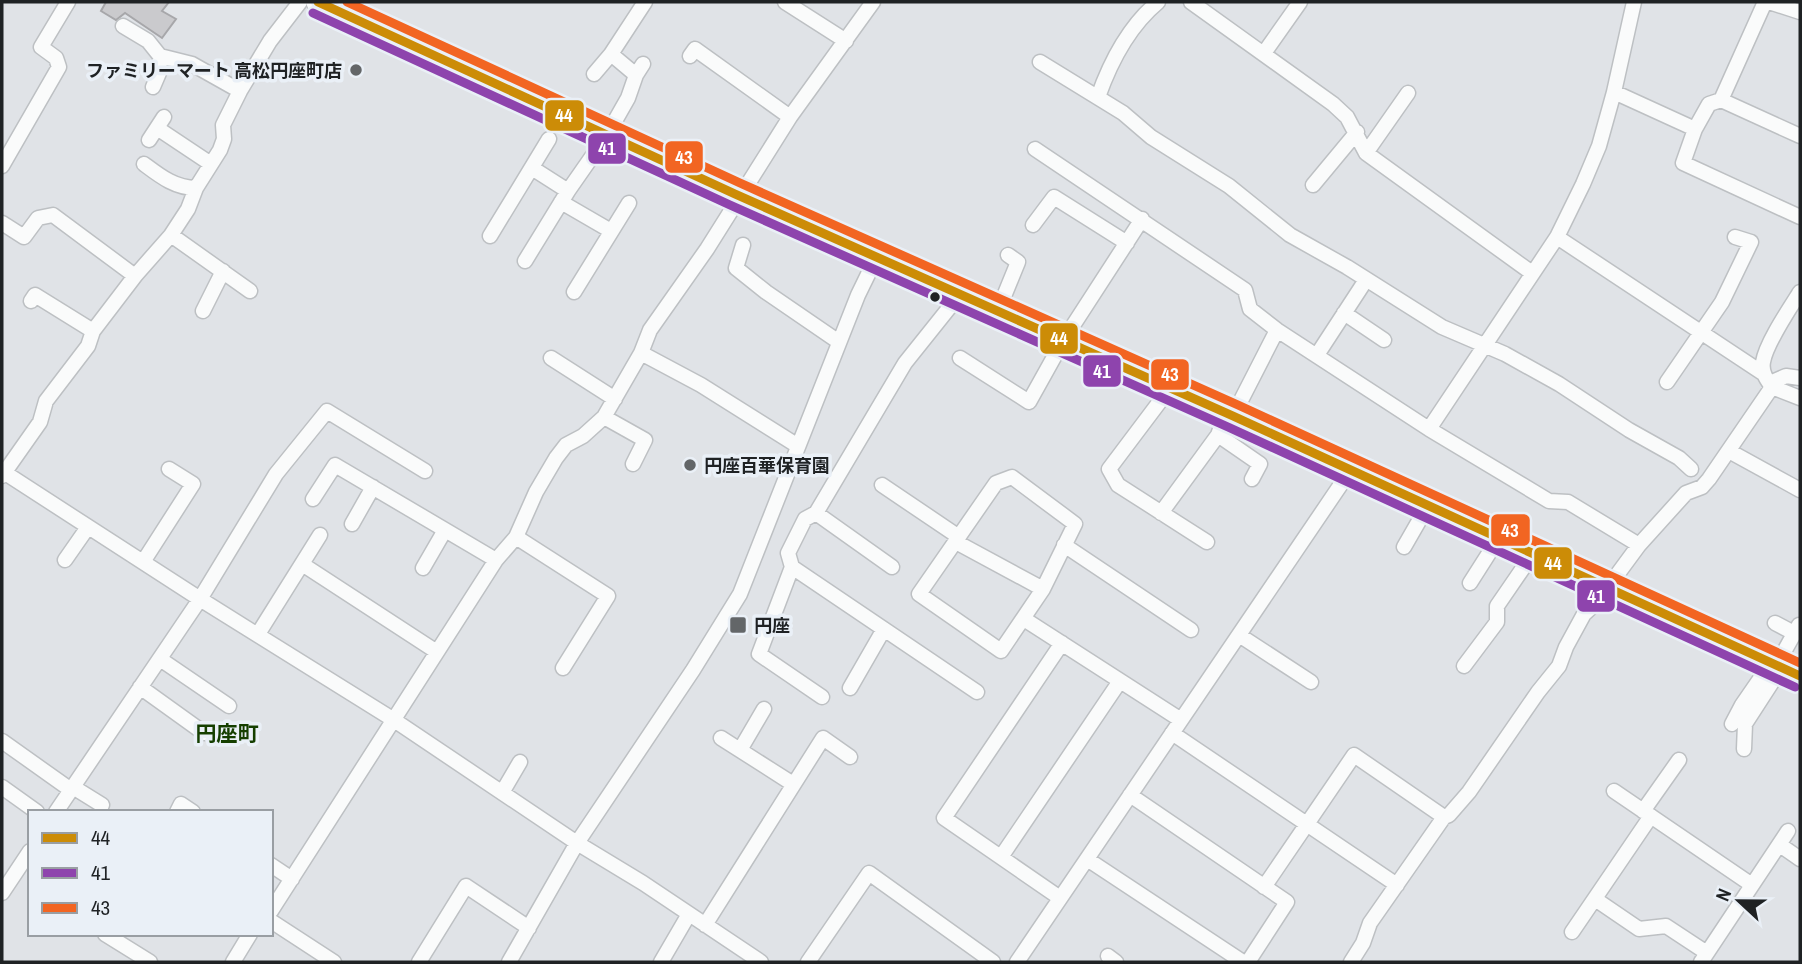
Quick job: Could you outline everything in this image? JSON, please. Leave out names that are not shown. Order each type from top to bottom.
[{"type":"main road","points":[[318,2],[739,196],[1230,414],[1800,676]]},
{"type":"street","points":[[2,166],[59,67],[56,58],[41,47],[68,2]]},
{"type":"street","points":[[300,2],[270,41],[240,91],[223,125],[224,139],[196,188],[188,209],[171,235],[93,331],[88,346],[47,401],[40,422],[3,473],[394,720],[761,962]]},
{"type":"street","points":[[594,74],[611,54],[645,2]]},
{"type":"street","points":[[785,2],[845,41]]},
{"type":"street","points":[[273,908],[496,560],[516,537],[536,492],[556,458],[566,445],[583,436],[604,417],[642,353],[650,330],[707,249],[790,117],[873,2]]},
{"type":"street","points":[[1098,97],[1108,69],[1125,41],[1158,2]]},
{"type":"street","points":[[1191,2],[1333,104],[1347,117],[1366,153],[1532,273]]},
{"type":"street","points":[[1264,53],[1300,2]]},
{"type":"street","points":[[1429,429],[1556,237],[1583,184],[1614,92],[1634,2]]},
{"type":"street","points":[[1721,100],[1767,2],[1800,12]]},
{"type":"street","points":[[123,26],[148,41],[160,57],[159,73],[153,87]]},
{"type":"street","points":[[690,56],[695,49],[790,117]]},
{"type":"street","points":[[525,261],[607,135],[640,70],[611,54]]},
{"type":"street","points":[[160,57],[192,64],[240,91]]},
{"type":"street","points":[[1040,62],[1123,113],[1151,137],[1228,186],[1290,235],[1347,267],[1441,327],[1514,359],[1559,384],[1629,430],[1679,458],[1691,469]]},
{"type":"street","points":[[1614,92],[1695,129]]},
{"type":"street","points":[[1366,153],[1408,93]]},
{"type":"street","points":[[1800,136],[1721,100],[1709,104],[1695,129],[1683,163],[1800,217]]},
{"type":"street","points":[[157,128],[211,164]]},
{"type":"street","points":[[1313,185],[1357,132]]},
{"type":"street","points":[[490,236],[549,139]]},
{"type":"street","points":[[1035,149],[1245,290],[1250,309],[1277,330],[1429,429],[1549,502],[1568,502],[1639,545]]},
{"type":"street","points":[[144,164],[185,188],[196,188]]},
{"type":"street","points":[[533,168],[565,197],[611,232]]},
{"type":"street","points":[[1033,225],[1054,197],[1127,243]]},
{"type":"street","points":[[574,292],[629,203]]},
{"type":"street","points":[[2,223],[24,237],[37,218],[53,215],[135,276]]},
{"type":"street","points":[[960,358],[1030,402],[1063,341],[1142,219]]},
{"type":"street","points":[[171,235],[250,291]]},
{"type":"street","points":[[1556,237],[1701,332],[1769,382],[1800,398]]},
{"type":"street","points":[[1667,382],[1722,302],[1751,242],[1735,237]]},
{"type":"street","points":[[743,244],[736,268],[839,342]]},
{"type":"street","points":[[998,311],[1018,262],[1008,255]]},
{"type":"street","points":[[509,962],[577,843],[693,670],[740,594],[858,295],[877,256]]},
{"type":"street","points":[[203,311],[223,271]]},
{"type":"street","points":[[1317,355],[1362,286]]},
{"type":"street","points":[[1769,382],[1762,362],[1779,325],[1800,292]]},
{"type":"street","points":[[822,697],[759,654],[792,567],[788,553],[805,519],[816,513],[905,363],[961,293]]},
{"type":"street","points":[[31,301],[35,295],[93,331]]},
{"type":"street","points":[[1344,313],[1384,340]]},
{"type":"street","points":[[1161,513],[1218,435],[1277,330]]},
{"type":"street","points":[[642,353],[701,385],[798,446]]},
{"type":"street","points":[[551,358],[615,399]]},
{"type":"street","points":[[1351,962],[1363,943],[1370,923],[1444,817],[1449,815],[1469,792],[1559,666],[1584,614],[1639,545],[1686,493],[1702,487],[1730,451],[1769,382],[1786,376],[1800,378]]},
{"type":"street","points":[[1170,388],[1110,469],[1118,485],[1207,542]]},
{"type":"street","points":[[57,810],[200,599],[276,474],[327,411],[425,471]]},
{"type":"street","points":[[604,417],[645,440],[633,464]]},
{"type":"street","points":[[1218,435],[1260,464],[1252,479]]},
{"type":"street","points":[[1730,451],[1800,490]]},
{"type":"street","points":[[313,499],[335,465],[496,560]]},
{"type":"street","points":[[143,562],[193,484],[169,469]]},
{"type":"street","points":[[1017,962],[1350,471]]},
{"type":"street","points":[[1012,478],[1075,524],[1064,545],[1043,589],[1001,651],[919,594],[996,483],[1012,478]]},
{"type":"street","points":[[882,485],[957,539],[1043,589]]},
{"type":"street","points":[[352,524],[373,487]]},
{"type":"street","points":[[1404,547],[1427,506]]},
{"type":"street","points":[[816,513],[892,567]]},
{"type":"street","points":[[65,560],[88,527]]},
{"type":"street","points":[[423,568],[444,530]]},
{"type":"street","points":[[258,634],[320,535]]},
{"type":"street","points":[[516,537],[608,596],[563,668]]},
{"type":"street","points":[[1470,583],[1498,539]]},
{"type":"street","points":[[1064,545],[1191,630]]},
{"type":"street","points":[[1464,666],[1497,622],[1497,606],[1532,555]]},
{"type":"street","points":[[302,564],[438,652]]},
{"type":"street","points":[[792,567],[977,692]]},
{"type":"street","points":[[1024,619],[1181,720]]},
{"type":"street","points":[[1732,724],[1742,705],[1797,629],[1775,623]]},
{"type":"street","points":[[850,688],[884,629]]},
{"type":"street","points":[[1239,635],[1311,682]]},
{"type":"street","points":[[1060,898],[944,818],[1062,643]]},
{"type":"street","points":[[160,659],[229,706]]},
{"type":"street","points":[[1744,749],[1745,724],[1776,676],[1773,664]]},
{"type":"street","points":[[1001,857],[1120,681]]},
{"type":"street","points":[[140,687],[204,733]]},
{"type":"street","points":[[740,750],[764,709]]},
{"type":"street","points":[[1172,733],[1397,885]]},
{"type":"street","points":[[721,738],[793,784]]},
{"type":"street","points":[[705,925],[822,738],[850,757]]},
{"type":"street","points":[[2,741],[102,805]]},
{"type":"street","points":[[1264,887],[1354,755],[1444,817]]},
{"type":"street","points":[[1572,932],[1679,760]]},
{"type":"street","points":[[503,791],[520,762]]},
{"type":"street","points":[[2,788],[34,810]]},
{"type":"street","points":[[1614,791],[1752,885]]},
{"type":"street","points":[[1087,859],[1245,962],[1287,902],[1130,795]]},
{"type":"street","points":[[178,810],[181,804],[190,810]]},
{"type":"street","points":[[1595,899],[1639,929],[1666,926],[1704,958],[1788,831]]},
{"type":"street","points":[[1780,845],[1800,859]]},
{"type":"street","points":[[2,893],[28,854]]},
{"type":"street","points":[[273,866],[292,879]]},
{"type":"street","points":[[808,962],[869,873],[993,962]]},
{"type":"street","points":[[419,962],[466,886],[529,928]]},
{"type":"street","points":[[661,962],[689,914]]},
{"type":"street","points":[[273,922],[334,962]]},
{"type":"street","points":[[108,936],[150,962]]},
{"type":"street","points":[[233,962],[249,936]]},
{"type":"building","points":[[106,2],[169,2],[162,11],[176,19],[162,38],[125,13],[116,20],[101,11]]},
{"type":"transit line","name":"44","points":[[318,2],[735,194],[1233,416],[1800,676]]},
{"type":"transit line","name":"43","points":[[347,2],[740,183],[1238,405],[1800,663]]},
{"type":"transit line","name":"41","points":[[313,13],[730,205],[1228,427],[1795,687]]},
{"type":"place","name":"ファミリーマート 高松円座町店","points":[[356,70]]},
{"type":"place","name":"円座百華保育園","points":[[690,465]]},
{"type":"place","name":"円座","points":[[738,625]]},
{"type":"district","name":"円座町","points":[[227,733]]}]
